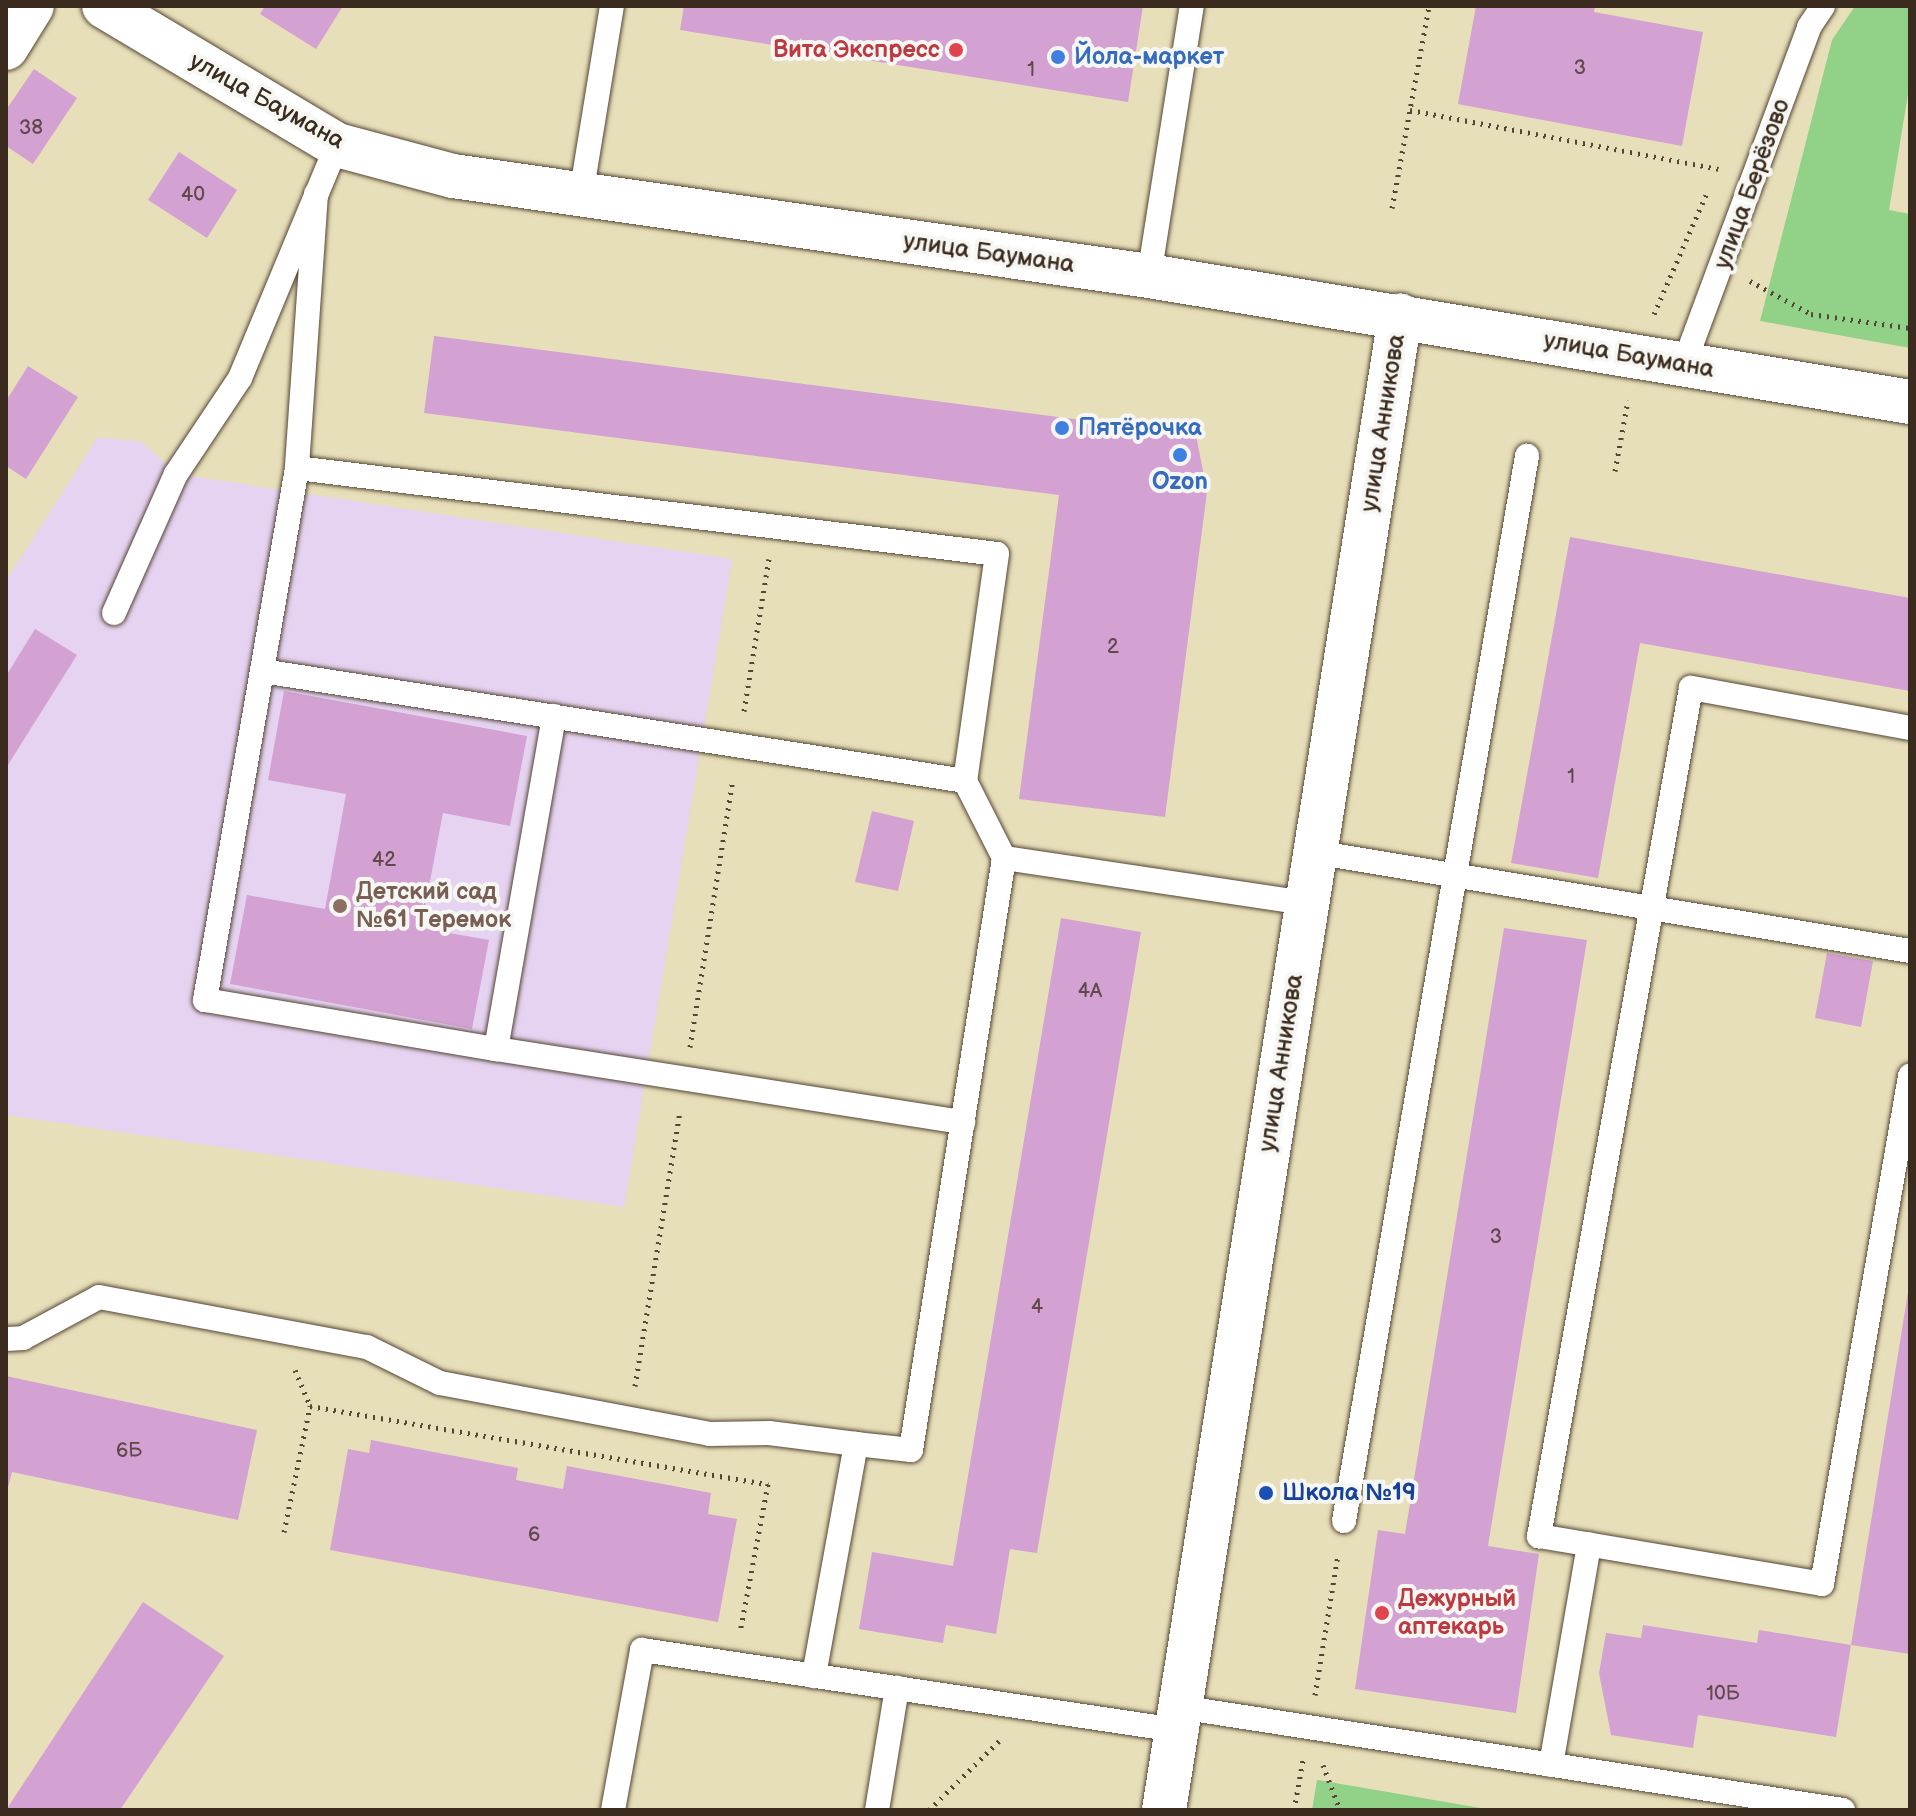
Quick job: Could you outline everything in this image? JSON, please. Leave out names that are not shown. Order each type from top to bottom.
[{"type":"street","points":[[6,48],[32,6]]},
{"type":"street","name":"улица Баумана","points":[[104,6],[337,145],[453,176],[1149,276],[1910,402]]},
{"type":"street","name":"улица Анникова","points":[[1164,1810],[1400,316]]},
{"type":"lane","points":[[581,195],[612,6]]},
{"type":"lane","points":[[1149,276],[1192,6]]},
{"type":"lane","name":"улица Берёзово","points":[[1684,364],[1809,27],[1823,6]]},
{"type":"lane","points":[[114,613],[176,474],[240,378],[337,145]]},
{"type":"lane","points":[[316,194],[297,468],[205,1000],[963,1122]]},
{"type":"lane","points":[[1344,1521],[1527,456]]},
{"type":"lane","points":[[6,1339],[23,1338],[99,1297],[367,1347],[440,1383],[630,1419],[710,1434],[769,1433],[911,1450],[1004,858],[965,781],[997,554],[297,468]]},
{"type":"lane","points":[[262,671],[965,781]]},
{"type":"lane","points":[[1910,728],[1691,688],[1539,1536],[1822,1584],[1910,1076]]},
{"type":"lane","points":[[496,1049],[554,716]]},
{"type":"lane","points":[[1314,852],[1910,951]]},
{"type":"lane","points":[[1004,858],[1306,903]]},
{"type":"lane","points":[[814,1676],[856,1444]]},
{"type":"lane","points":[[1551,1765],[1589,1544]]},
{"type":"lane","points":[[613,1810],[642,1650],[1032,1708],[1309,1727],[1843,1810]]},
{"type":"lane","points":[[877,1810],[897,1688]]},
{"type":"path","points":[[1392,208],[1429,6]]},
{"type":"path","points":[[1410,110],[1718,169]]},
{"type":"path","points":[[1722,264],[1811,314],[1910,328]]},
{"type":"path","points":[[630,1419],[774,526]]},
{"type":"path","points":[[284,1532],[310,1406],[289,1355]]},
{"type":"path","points":[[310,1406],[768,1484],[734,1664]]},
{"type":"path","points":[[1294,1810],[1344,1521]]},
{"type":"path","points":[[929,1810],[1032,1708]]},
{"type":"path","points":[[1309,1727],[1340,1810]]},
{"type":"shaded area","name":"Детский сад №61 Теремок","points":[[98,437],[142,442],[177,474],[732,559],[624,1207],[6,1115],[6,581]]},
{"type":"green space","points":[[1855,6],[1910,6],[1910,82],[1889,210],[1910,214],[1910,348],[1760,321],[1832,40]]},
{"type":"green space","points":[[1318,1780],[1492,1810],[1312,1810]]},
{"type":"building","points":[[265,6],[343,6],[316,49],[260,14]]},
{"type":"building","points":[[684,6],[1143,6],[1128,102],[680,30]]},
{"type":"building","points":[[1476,6],[1595,6],[1594,12],[1703,32],[1682,146],[1458,104]]},
{"type":"building","points":[[34,69],[77,98],[33,164],[6,146],[6,110]]},
{"type":"building","points":[[179,152],[237,190],[207,238],[148,200]]},
{"type":"building","points":[[434,336],[1196,435],[1207,492],[1165,817],[1019,799],[1059,495],[424,413]]},
{"type":"building","points":[[28,366],[78,397],[26,479],[6,466],[6,401]]},
{"type":"building","points":[[1570,537],[1910,598],[1910,691],[1640,643],[1598,878],[1511,863]]},
{"type":"building","points":[[35,629],[77,655],[6,768],[6,676]]},
{"type":"building","points":[[284,691],[527,736],[510,826],[443,813],[421,928],[489,940],[472,1029],[230,984],[247,895],[325,909],[346,794],[268,780]]},
{"type":"building","points":[[872,811],[914,821],[898,891],[855,882]]},
{"type":"building","points":[[1061,918],[1141,932],[1037,1553],[1010,1549],[996,1634],[946,1625],[943,1643],[859,1629],[872,1552],[953,1566]]},
{"type":"building","points":[[1504,928],[1587,940],[1488,1546],[1539,1554],[1516,1713],[1355,1689],[1378,1530],[1405,1534]]},
{"type":"building","points":[[1827,953],[1873,961],[1861,1027],[1815,1018]]},
{"type":"building","points":[[1910,1280],[1910,1654],[1851,1645]]},
{"type":"building","points":[[6,1376],[257,1430],[238,1520],[12,1472],[6,1495]]},
{"type":"building","points":[[371,1440],[518,1468],[516,1480],[563,1489],[567,1466],[711,1493],[708,1514],[737,1519],[718,1622],[330,1550],[348,1449],[369,1453]]},
{"type":"building","points":[[143,1602],[224,1656],[120,1810],[6,1810]]},
{"type":"building","points":[[1643,1625],[1757,1643],[1759,1630],[1851,1645],[1836,1737],[1698,1715],[1693,1748],[1611,1735],[1599,1673],[1606,1633],[1641,1638]]},
{"type":"place","name":"Вита Экспресс","points":[[956,50]]},
{"type":"place","name":"Йола-маркет","points":[[1058,57]]},
{"type":"place","name":"Пятёрочка","points":[[1062,428]]},
{"type":"place","name":"Ozon","points":[[1180,455]]},
{"type":"place","name":"Детский сад №61 Теремок","points":[[340,906]]},
{"type":"place","name":"Школа №19","points":[[1266,1493]]},
{"type":"place","name":"Дежурный аптекарь","points":[[1382,1613]]}]
